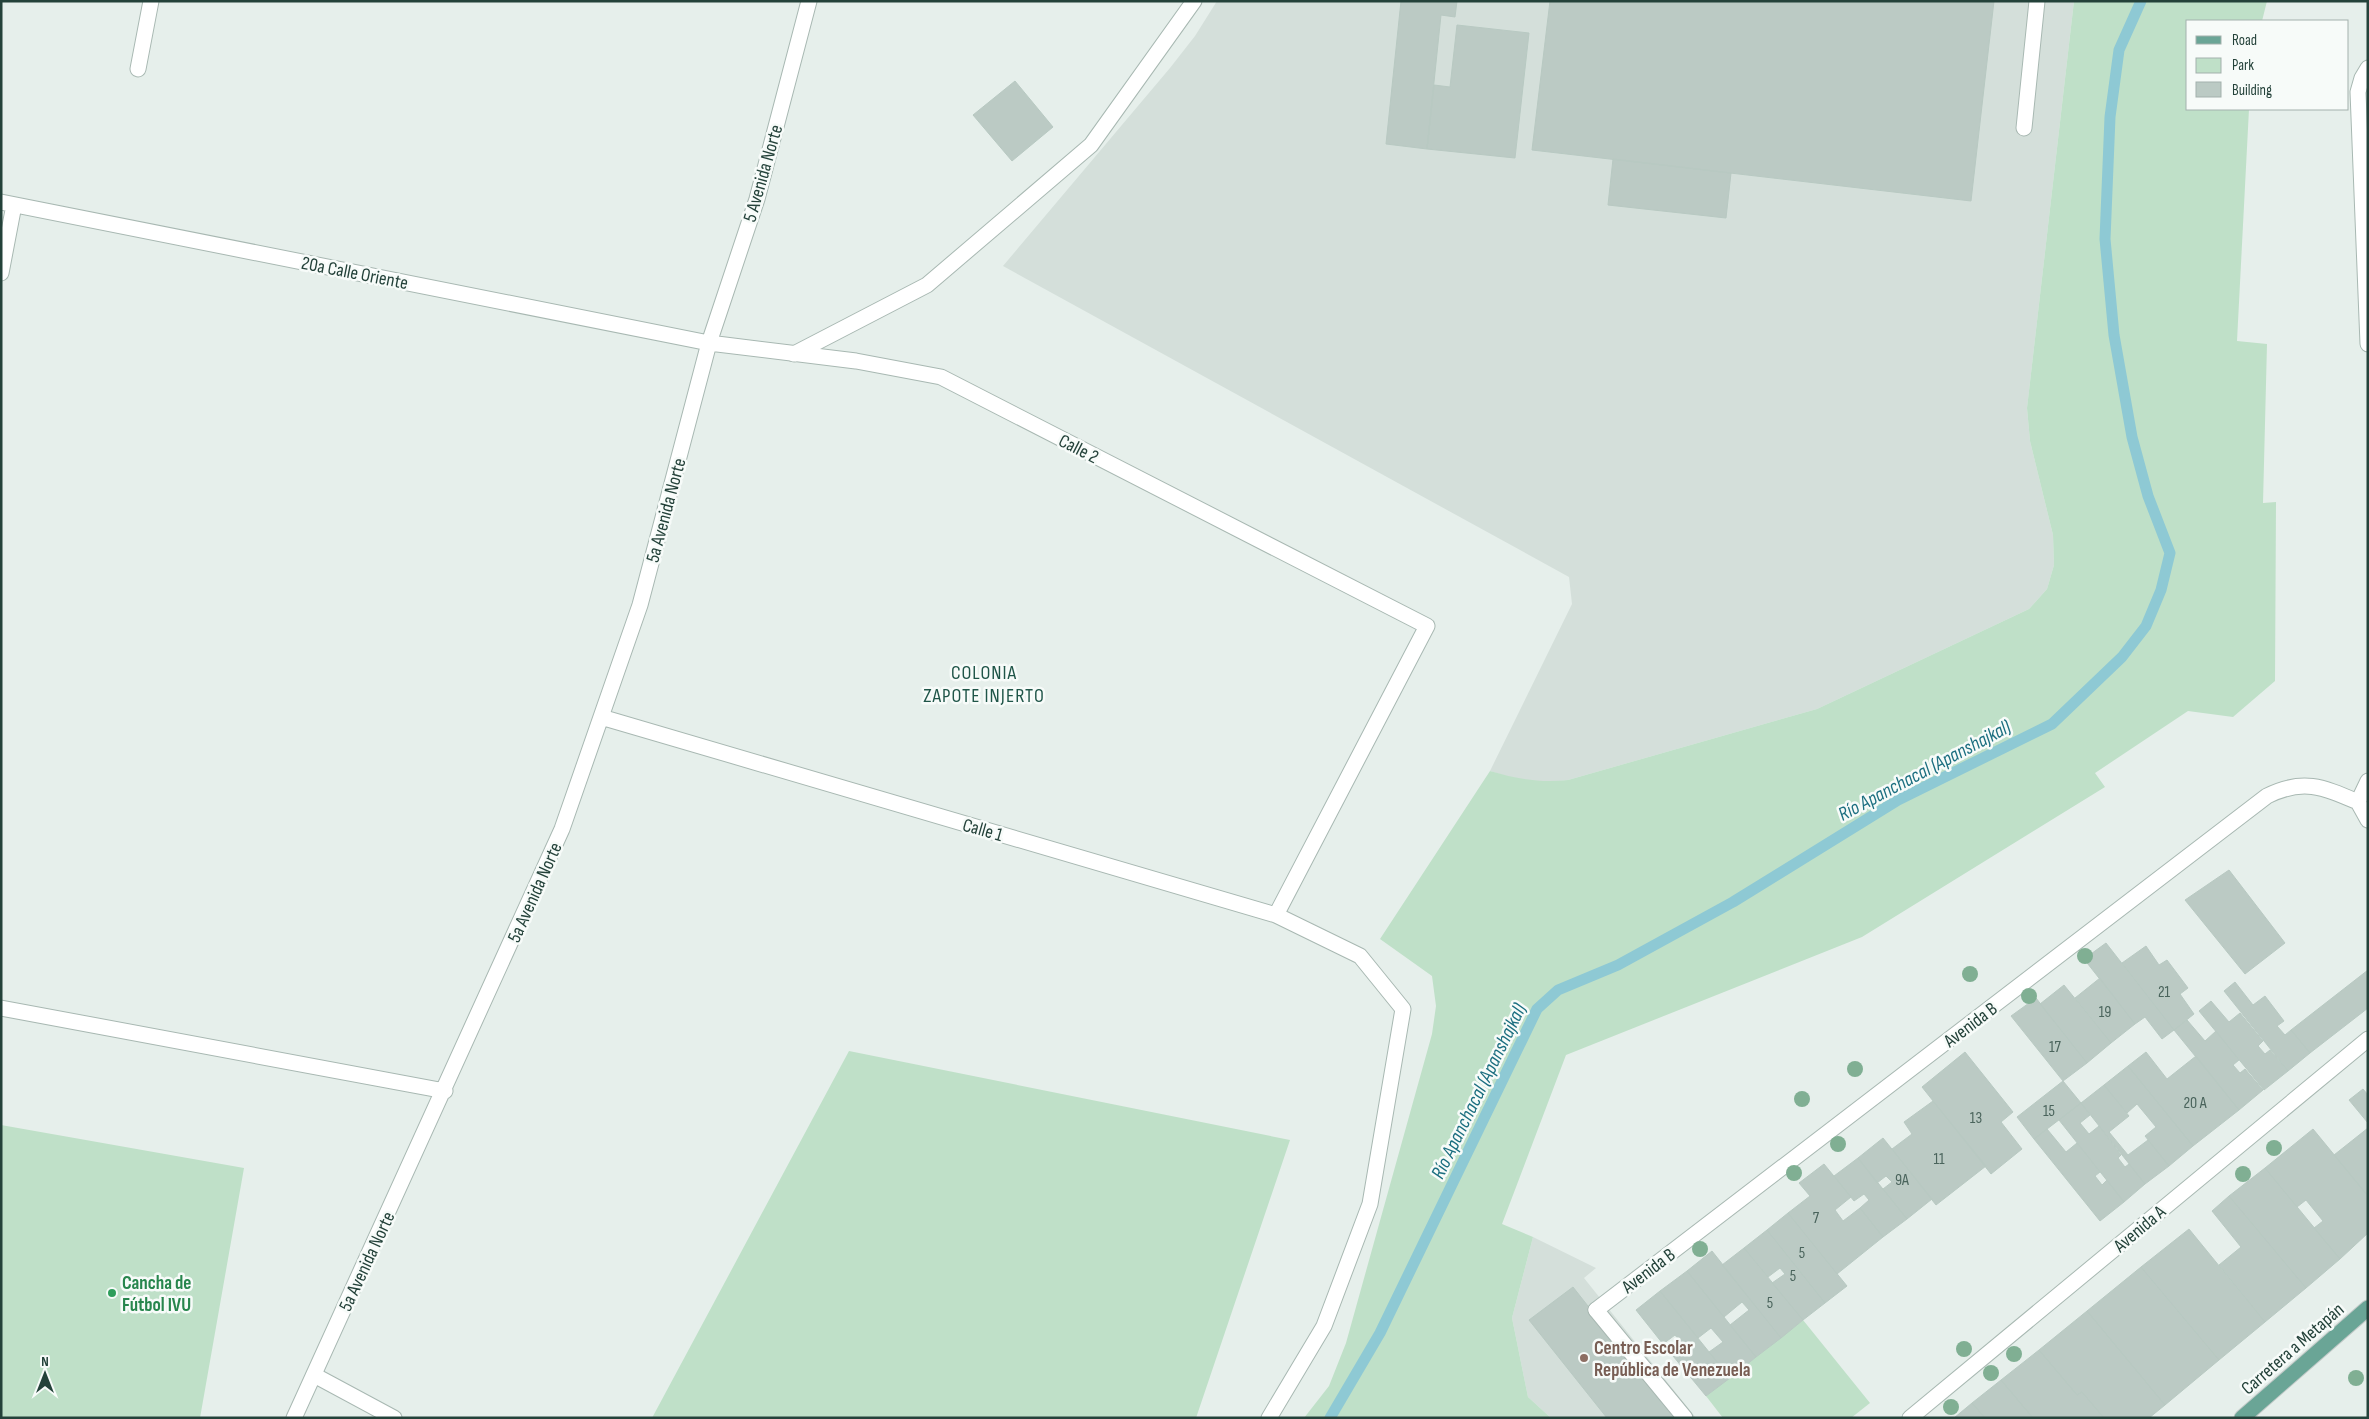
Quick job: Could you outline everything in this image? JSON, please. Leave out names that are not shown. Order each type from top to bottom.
[{"type":"main road","name":"Carretera a Metapán","points":[[2242,1418],[2368,1308]]},
{"type":"street","points":[[138,69],[151,1]]},
{"type":"street","name":"5 Avenida Norte","points":[[709,343],[756,199],[809,1]]},
{"type":"street","points":[[794,354],[927,285],[1091,145],[1194,1]]},
{"type":"street","points":[[2024,128],[2037,1]]},
{"type":"street","points":[[2368,68],[2362,78],[2358,92],[2368,344]]},
{"type":"street","points":[[1,273],[8,203]]},
{"type":"street","name":"20a Calle Oriente","points":[[8,203],[709,343]]},
{"type":"street","name":"Calle 2","points":[[709,343],[856,361],[941,377],[1426,626],[1276,915]]},
{"type":"street","name":"5a Avenida Norte","points":[[294,1418],[562,829],[640,605],[709,343]]},
{"type":"street","name":"Calle 1","points":[[601,717],[1276,915],[1360,956],[1403,1009],[1370,1204],[1324,1326],[1269,1418]]},
{"type":"street","points":[[2368,781],[2358,802],[2368,820]]},
{"type":"street","name":"Avenida B","points":[[1685,1418],[1596,1310],[2266,796],[2288,787],[2311,786],[2358,802]]},
{"type":"street","points":[[1,1008],[444,1091]]},
{"type":"street","name":"Avenida A","points":[[1910,1418],[2368,1039]]},
{"type":"street","points":[[314,1375],[394,1418]]},
{"type":"shaded area","points":[[1217,1],[2074,1],[2027,408],[2030,441],[2053,535],[2054,565],[2047,589],[2029,609],[1817,709],[1568,780],[1542,783],[1515,779],[1490,771],[1572,604],[1569,577],[1003,266],[1170,68],[1195,36]]},
{"type":"shaded area","name":"Centro Escolar República de Venezuela","points":[[1533,1237],[1596,1268],[1584,1278],[1696,1418],[1551,1418],[1528,1397],[1512,1318]]},
{"type":"green space","points":[[2074,1],[2267,1],[2262,20],[2186,20],[2186,110],[2249,110],[2237,341],[2267,344],[2263,503],[2276,502],[2275,681],[2233,717],[2188,711],[2095,773],[2105,787],[1862,937],[1566,1055],[1502,1224],[1533,1237],[1512,1318],[1528,1397],[1551,1418],[1304,1418],[1329,1386],[1346,1343],[1432,1034],[1436,1006],[1432,976],[1380,939],[1490,771],[1529,780],[1568,780],[1817,709],[2029,609],[2047,589],[2054,565],[2053,535],[2030,441],[2027,408]]},
{"type":"green space","points":[[849,1051],[1290,1140],[1196,1418],[652,1418]]},
{"type":"green space","name":"Cancha de Fútbol IVU","points":[[1,1125],[244,1168],[200,1418],[1,1418]]},
{"type":"green space","points":[[1803,1320],[1870,1403],[1851,1418],[1723,1418],[1706,1396]]},
{"type":"building","points":[[1401,1],[1457,1],[1455,17],[1441,15],[1427,149],[1386,144]]},
{"type":"building","points":[[1550,1],[1994,1],[1971,201],[1532,150]]},
{"type":"building","points":[[1457,25],[1529,33],[1515,158],[1427,149],[1434,85],[1450,87]]},
{"type":"building","points":[[1015,81],[1053,127],[1012,161],[973,115]]},
{"type":"building","points":[[1613,159],[1731,173],[1726,218],[1608,205]]},
{"type":"building","points":[[2229,870],[2285,943],[2245,974],[2185,900]]},
{"type":"building","points":[[2106,943],[2174,1030],[2162,1039],[2145,1017],[2135,1024],[2084,959]]},
{"type":"building","points":[[2146,946],[2159,965],[2167,960],[2188,988],[2180,994],[2194,1014],[2174,1030],[2122,963]]},
{"type":"building","points":[[2368,970],[2368,1008],[2310,1053],[2291,1030]]},
{"type":"building","points":[[2100,978],[2135,1024],[2111,1043],[2075,998]]},
{"type":"building","points":[[2235,982],[2253,1005],[2265,996],[2284,1021],[2277,1026],[2285,1035],[2291,1030],[2310,1053],[2288,1071],[2224,991]]},
{"type":"building","points":[[2064,985],[2111,1043],[2087,1063],[2040,1004]]},
{"type":"building","points":[[2036,998],[2087,1063],[2063,1081],[2011,1016]]},
{"type":"building","points":[[2211,1001],[2229,1022],[2240,1013],[2263,1041],[2258,1046],[2265,1054],[2270,1050],[2288,1071],[2264,1090],[2199,1011]]},
{"type":"building","points":[[2187,1020],[2205,1041],[2216,1031],[2239,1060],[2233,1065],[2240,1073],[2245,1069],[2263,1090],[2239,1110],[2174,1030]]},
{"type":"building","points":[[1965,1052],[2013,1112],[2001,1122],[2022,1149],[1991,1174],[1922,1087]]},
{"type":"building","points":[[2146,1052],[2167,1079],[2196,1056],[2239,1110],[2193,1146],[2128,1066]]},
{"type":"building","points":[[2128,1066],[2193,1146],[2169,1166],[2145,1136],[2156,1127],[2137,1104],[2127,1113],[2104,1085]]},
{"type":"building","points":[[2063,1081],[2081,1103],[2034,1139],[2017,1117]]},
{"type":"building","points":[[2104,1085],[2129,1116],[2109,1132],[2128,1155],[2148,1140],[2169,1166],[2145,1184],[2081,1103]]},
{"type":"building","points":[[2363,1089],[2368,1095],[2368,1123],[2349,1100]]},
{"type":"building","points":[[1933,1101],[1986,1166],[1936,1205],[1892,1149],[1912,1134],[1904,1122]]},
{"type":"building","points":[[2081,1103],[2090,1115],[2080,1123],[2089,1134],[2099,1126],[2121,1155],[2118,1158],[2125,1167],[2129,1164],[2145,1184],[2124,1202],[2059,1120]]},
{"type":"building","points":[[2368,1128],[2368,1196],[2334,1155]]},
{"type":"building","points":[[2047,1129],[2066,1152],[2077,1143],[2100,1172],[2095,1176],[2102,1185],[2107,1180],[2124,1202],[2100,1221],[2034,1139]]},
{"type":"building","points":[[2313,1129],[2368,1196],[2368,1233],[2340,1259],[2314,1228],[2323,1221],[2306,1200],[2297,1207],[2265,1168]]},
{"type":"building","points":[[1883,1138],[1932,1199],[1907,1219],[1883,1189],[1892,1182],[1886,1176],[1877,1183],[1858,1158]]},
{"type":"building","points":[[1858,1158],[1907,1219],[1883,1237],[1860,1208],[1869,1200],[1864,1194],[1854,1201],[1834,1176]]},
{"type":"building","points":[[1824,1164],[1851,1197],[1835,1210],[1843,1221],[1860,1208],[1883,1237],[1837,1274],[1788,1213],[1810,1196],[1799,1183]]},
{"type":"building","points":[[2265,1168],[2340,1259],[2306,1288],[2229,1196]]},
{"type":"building","points":[[2229,1196],[2306,1288],[2265,1322],[2219,1265],[2241,1247],[2212,1211]]},
{"type":"building","points":[[1788,1213],[1847,1286],[1825,1303],[1767,1230]]},
{"type":"building","points":[[2189,1229],[2265,1322],[2219,1360],[2141,1267]]},
{"type":"building","points":[[1767,1230],[1825,1303],[1803,1320],[1772,1283],[1785,1274],[1780,1268],[1768,1277],[1744,1248]]},
{"type":"building","points":[[1744,1248],[1803,1320],[1781,1338],[1722,1265]]},
{"type":"building","points":[[1712,1251],[1781,1338],[1756,1357],[1730,1325],[1749,1310],[1742,1302],[1724,1317],[1687,1271]]},
{"type":"building","points":[[2141,1267],[2219,1360],[2165,1405],[2087,1311]]},
{"type":"building","points":[[1687,1271],[1756,1357],[1730,1378],[1709,1352],[1723,1342],[1711,1328],[1698,1338],[1660,1291]]},
{"type":"building","points":[[1573,1287],[1676,1418],[1607,1418],[1529,1320]]},
{"type":"building","points":[[1660,1291],[1730,1378],[1706,1396],[1673,1356],[1684,1346],[1675,1335],[1663,1344],[1636,1310]]},
{"type":"building","points":[[2087,1311],[2165,1405],[2149,1418],[2104,1418],[2082,1392],[2077,1395],[2039,1350]]},
{"type":"building","points":[[2039,1350],[2077,1395],[2082,1392],[2104,1418],[2033,1418],[2001,1380]]},
{"type":"building","points":[[2001,1380],[2033,1418],[1985,1418],[1972,1403]]},
{"type":"building","points":[[1972,1403],[1985,1418],[1954,1418]]},
{"type":"waterway","name":"Río Apanchacal (Apanshajkal)","points":[[1330,1418],[1380,1333],[1537,1009],[1558,990],[1618,965],[1733,902],[1898,800],[2052,724],[2122,657],[2146,626],[2161,590],[2170,553],[2148,496],[2132,437],[2114,335],[2105,239],[2110,117],[2119,50],[2141,1]]},
{"type":"place","name":"Cancha de Fútbol IVU","points":[[112,1293]]},
{"type":"place","name":"Centro Escolar República de Venezuela","points":[[1584,1358]]},
{"type":"district","name":"COLONIA ZAPOTE INJERTO","points":[[984,684]]}]
